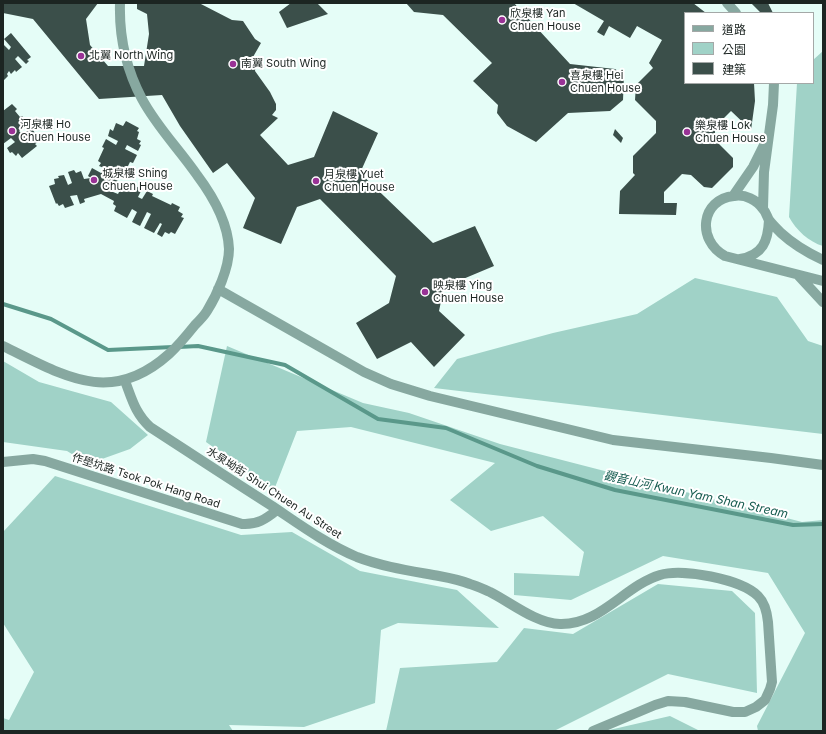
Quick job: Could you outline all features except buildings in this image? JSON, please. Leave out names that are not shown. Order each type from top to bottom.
[{"type":"street","points":[[3,346],[55,371],[80,380],[102,383],[124,381],[147,371],[159,363],[179,344],[207,312],[218,290],[227,266],[229,247],[218,211],[205,186],[160,127],[143,100],[129,70],[123,47],[120,3]]},
{"type":"street","points":[[726,3],[735,12]]},
{"type":"street","points":[[763,208],[764,172],[773,105],[774,84]]},
{"type":"street","points":[[733,196],[753,167],[769,134]]},
{"type":"street","points":[[823,260],[793,244],[780,233],[769,220],[763,208],[750,198],[733,196],[720,200],[708,216],[706,230],[707,237],[714,248],[725,256],[823,281]]},
{"type":"street","points":[[738,259],[751,256],[762,247],[768,234],[769,220]]},
{"type":"street","points":[[798,275],[823,302]]},
{"type":"street","points":[[218,290],[364,372],[391,384],[430,396],[613,440],[823,465]]},
{"type":"street","name":"水泉坳街 Shui Chuen Au Street","points":[[124,381],[135,408],[142,419],[150,427],[325,541],[357,557],[383,565],[462,581],[488,591],[536,617],[559,624],[591,617],[648,580],[661,575],[673,573],[695,574],[731,582],[753,592],[762,601],[767,613],[772,682],[768,695],[761,704],[751,710],[740,712],[724,711],[680,701],[668,701],[658,703],[594,731]]},
{"type":"street","name":"作壆坑路 Tsok Pok Hang Road","points":[[3,462],[34,459],[45,461],[242,524],[259,523],[277,510]]},
{"type":"green space","points":[[823,51],[823,246],[813,242],[803,235],[789,217],[797,84],[814,84],[814,59]]},
{"type":"green space","points":[[695,278],[777,297],[808,341],[823,346],[823,434],[434,388],[457,359],[553,333],[637,314]]},
{"type":"green space","points":[[227,346],[363,403],[409,413],[500,444],[802,522],[823,520],[823,731],[758,731],[757,726],[805,633],[768,573],[663,556],[571,600],[514,595],[514,573],[579,576],[584,552],[543,516],[491,531],[450,500],[495,463],[351,427],[297,431],[274,490],[206,442]]},
{"type":"green space","points":[[3,361],[39,382],[111,402],[148,435],[130,449],[88,464],[67,451],[3,442]]},
{"type":"green space","points":[[55,476],[241,535],[292,532],[360,571],[457,590],[499,628],[398,623],[381,630],[375,703],[304,727],[229,725],[233,731],[3,731],[3,718],[9,720],[34,672],[3,623],[3,532]]},
{"type":"green space","points":[[658,584],[732,591],[755,613],[757,693],[668,674],[554,731],[386,731],[400,668],[497,662],[524,628],[573,634]]},
{"type":"green space","points":[[670,716],[700,731],[605,731]]},
{"type":"waterway","name":"觀音山河 Kwun Yam Shan Stream","points":[[3,304],[51,319],[108,350],[173,347]]},
{"type":"waterway","name":"觀音山河 Kwun Yam Shan Stream","points":[[179,347],[198,346],[285,365],[378,419],[446,428],[537,466],[615,490],[793,525],[823,524]]},
{"type":"place","name":"欣泉樓 Yan Chuen House","points":[[502,20]]},
{"type":"place","name":"北翼 North Wing","points":[[81,56]]},
{"type":"place","name":"南翼 South Wing","points":[[233,64]]},
{"type":"place","name":"喜泉樓 Hei Chuen House","points":[[562,82]]},
{"type":"place","name":"河泉樓 Ho Chuen House","points":[[12,131]]},
{"type":"place","name":"樂泉樓 Lok Chuen House","points":[[687,132]]},
{"type":"place","name":"城泉樓 Shing Chuen House","points":[[94,180]]},
{"type":"place","name":"月泉樓 Yuet Chuen House","points":[[316,181]]},
{"type":"place","name":"映泉樓 Ying Chuen House","points":[[425,292]]}]
